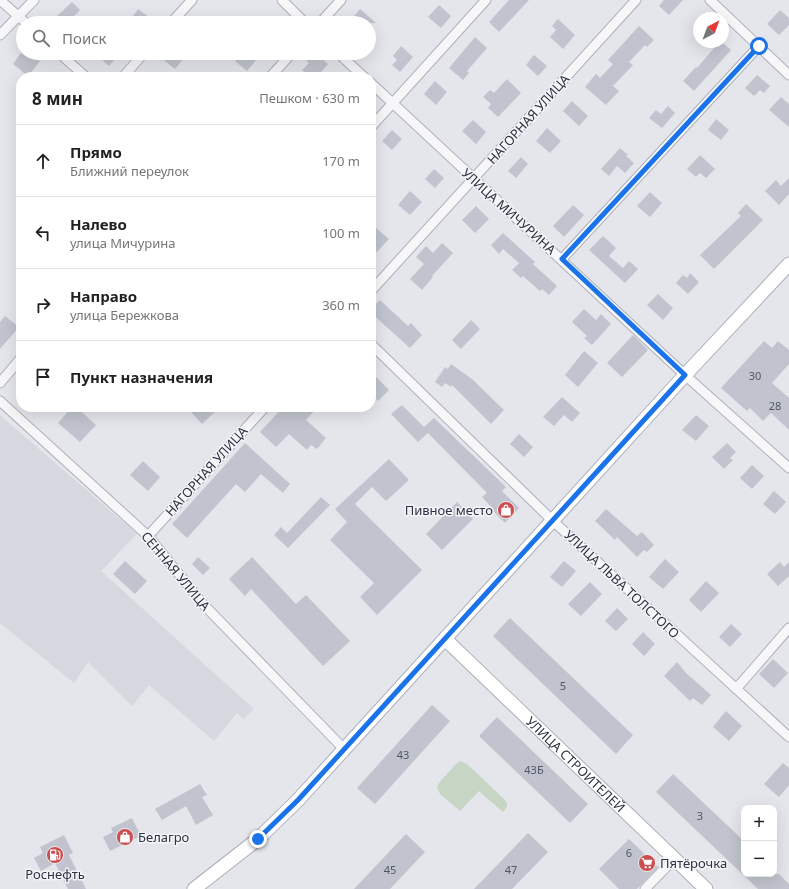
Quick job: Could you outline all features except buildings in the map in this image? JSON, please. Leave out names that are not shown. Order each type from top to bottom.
[{"type":"street","points":[[0,0],[19,16],[34,0]]},
{"type":"street","points":[[178,16],[192,0]]},
{"type":"street","points":[[282,0],[298,16]]},
{"type":"street","points":[[326,16],[341,0]]},
{"type":"street","points":[[376,122],[486,0]]},
{"type":"street","name":"НАГОРНАЯ УЛИЦА","points":[[376,286],[636,0]]},
{"type":"street","points":[[710,0],[789,76]]},
{"type":"street","points":[[0,35],[16,19]]},
{"type":"street","points":[[562,259],[759,46]]},
{"type":"street","points":[[68,60],[81,72]]},
{"type":"street","points":[[127,72],[138,60]]},
{"type":"street","points":[[275,72],[286,60]]},
{"type":"street","points":[[346,60],[359,72]]},
{"type":"street","name":"УЛИЦА МИЧУРИНА","points":[[376,88],[685,375],[789,468]]},
{"type":"street","points":[[194,889],[258,839],[298,800],[685,375],[789,264]]},
{"type":"street","name":"УЛИЦА ЛЬВА ТОЛСТОГО","points":[[376,349],[553,521],[789,737]]},
{"type":"street","points":[[0,383],[16,364]]},
{"type":"street","name":"СЕННАЯ УЛИЦА","points":[[0,401],[148,536],[203,604],[344,749]]},
{"type":"street","name":"НАГОРНАЯ УЛИЦА","points":[[148,536],[260,412]]},
{"type":"street","points":[[736,689],[789,628]]},
{"type":"street","name":"УЛИЦА СТРОИТЕЛЕЙ","points":[[445,640],[706,889]]},
{"type":"street","points":[[645,889],[674,859]]},
{"type":"shaded area","points":[[0,415],[137,534],[101,571],[254,709],[243,719],[237,713],[214,741],[149,685],[132,706],[88,662],[74,683],[0,623]]},
{"type":"green space","points":[[460,761],[467,764],[504,799],[507,803],[507,807],[503,812],[479,791],[460,811],[440,794],[437,787],[439,783]]},
{"type":"place","name":"Пивное место","points":[[506,510]]},
{"type":"place","name":"Белагро","points":[[125,837]]},
{"type":"place","name":"Роснефть","points":[[55,855]]},
{"type":"place","name":"Пятёрочка","points":[[647,863]]},
{"type":"route","points":[[258,839],[298,800],[685,375],[562,259],[759,46]]}]
